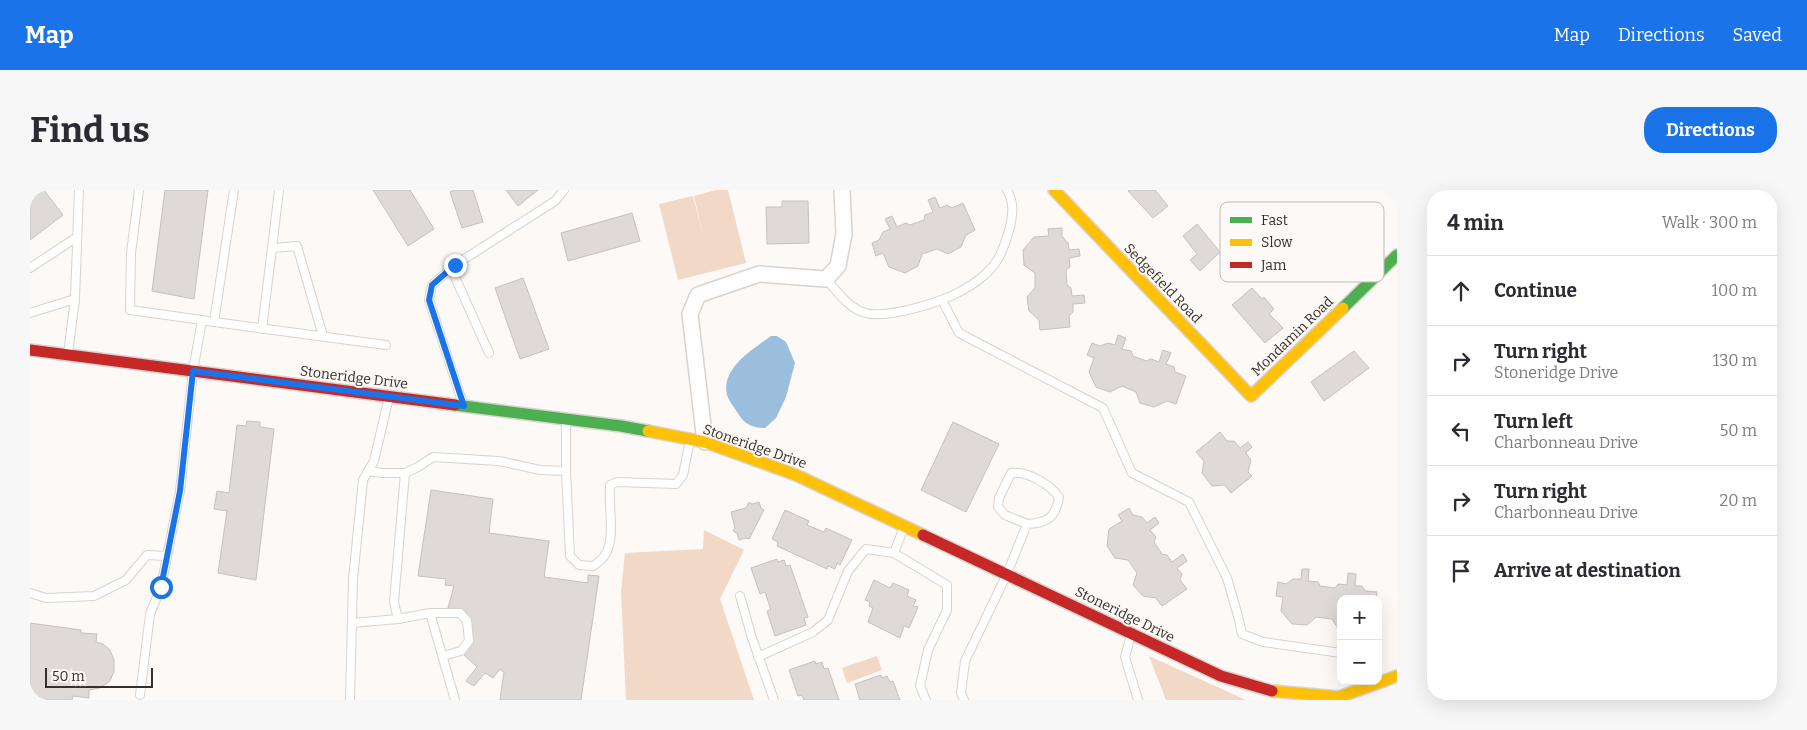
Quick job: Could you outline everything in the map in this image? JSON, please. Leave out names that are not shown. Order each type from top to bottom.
[{"type":"street","points":[[698,441],[690,314],[698,295],[759,274],[826,279],[838,266],[844,234],[842,190]]},
{"type":"street","name":"Sedgefield Road","points":[[1054,190],[1251,396]]},
{"type":"street","name":"Mondamin Road","points":[[1384,268],[1397,255]]},
{"type":"street","name":"Mondamin Road","points":[[1251,396],[1369,282]]},
{"type":"street","name":"Stoneridge Drive","points":[[30,350],[621,426],[698,441],[796,475],[1221,676],[1275,692],[1339,697],[1397,676]]},
{"type":"lane","points":[[68,355],[75,299],[79,190]]},
{"type":"lane","points":[[139,190],[131,253],[130,310],[386,345]]},
{"type":"lane","points":[[214,322],[234,190]]},
{"type":"lane","points":[[262,329],[279,190]]},
{"type":"lane","points":[[464,406],[429,300],[432,285],[451,268],[555,202],[564,190]]},
{"type":"lane","points":[[826,279],[853,308],[865,313],[880,315],[942,300],[962,291],[976,282],[997,261],[1006,240],[1012,215],[1012,202],[1007,190]]},
{"type":"lane","points":[[30,268],[77,237]]},
{"type":"lane","points":[[272,248],[297,246],[323,336]]},
{"type":"lane","points":[[451,268],[489,353]]},
{"type":"lane","points":[[30,313],[75,299]]},
{"type":"lane","points":[[942,300],[959,332],[1103,408],[1132,473],[1188,502],[1227,578],[1242,634],[1263,642],[1337,652]]},
{"type":"lane","points":[[140,695],[150,614],[161,587],[180,491],[193,371],[202,320]]},
{"type":"lane","points":[[350,700],[353,579],[363,480],[374,461],[389,397]]},
{"type":"lane","points":[[566,419],[566,472],[570,556],[579,565],[593,566],[604,557],[611,543],[610,485],[617,482],[676,484],[683,475],[698,441]]},
{"type":"lane","points":[[369,470],[382,473],[405,473],[433,457],[499,461],[540,470],[566,472]]},
{"type":"lane","points":[[1018,472],[1039,480],[1053,489],[1059,497],[1057,509],[1051,518],[1040,524],[1028,524],[1005,514],[998,507],[999,498],[1011,473],[1018,472]]},
{"type":"lane","points":[[398,619],[394,602],[405,473]]},
{"type":"lane","points":[[964,700],[961,693],[965,661],[1007,574],[1028,524]]},
{"type":"lane","points":[[894,554],[905,526]]},
{"type":"lane","points":[[758,656],[813,632],[828,620],[848,571],[866,549],[894,554],[947,585],[947,610],[928,650],[920,686],[926,700]]},
{"type":"lane","points":[[30,593],[46,598],[94,596],[126,580],[146,555],[167,556]]},
{"type":"lane","points":[[740,596],[758,656],[774,700]]},
{"type":"lane","points":[[352,623],[398,619],[430,613],[460,613],[466,621],[469,642],[461,651],[443,656]]},
{"type":"lane","points":[[430,613],[455,700]]},
{"type":"lane","points":[[1131,633],[1125,657],[1138,700]]},
{"type":"shaded area","points":[[716,190],[728,190],[746,263],[678,280],[659,204],[693,196],[704,238],[694,196]]},
{"type":"shaded area","points":[[704,530],[744,550],[720,599],[754,700],[626,700],[621,592],[625,553],[703,549]]},
{"type":"shaded area","points":[[877,656],[882,670],[847,683],[842,668]]},
{"type":"shaded area","points":[[1149,656],[1246,700],[1166,700]]},
{"type":"water","points":[[771,336],[777,336],[786,342],[795,363],[786,397],[776,418],[765,428],[760,428],[742,420],[727,395],[726,385],[733,368],[755,347]]},
{"type":"building","points":[[30,190],[44,190],[63,215],[30,240]]},
{"type":"building","points":[[165,190],[208,190],[194,299],[152,291]]},
{"type":"building","points":[[373,190],[410,190],[434,229],[408,246]]},
{"type":"building","points":[[455,190],[473,190],[483,222],[462,228],[450,192]]},
{"type":"building","points":[[506,190],[538,190],[518,206]]},
{"type":"building","points":[[1155,190],[1168,206],[1153,218],[1128,191]]},
{"type":"building","points":[[935,197],[940,208],[947,205],[952,208],[963,203],[975,230],[966,235],[961,247],[948,254],[937,249],[922,254],[918,266],[905,273],[889,267],[883,253],[876,256],[872,243],[879,240],[883,232],[890,229],[885,219],[892,216],[897,227],[906,223],[910,225],[924,220],[925,215],[933,212],[928,200]]},
{"type":"building","points":[[782,201],[808,201],[809,243],[767,244],[766,207],[782,207]]},
{"type":"building","points":[[632,213],[640,241],[568,261],[561,233]]},
{"type":"building","points":[[1197,224],[1220,252],[1200,271],[1190,260],[1197,254],[1183,236]]},
{"type":"building","points":[[1062,228],[1062,236],[1068,243],[1069,250],[1079,249],[1080,256],[1069,258],[1070,267],[1066,270],[1067,285],[1071,288],[1072,296],[1084,295],[1085,303],[1073,304],[1073,312],[1069,316],[1070,327],[1040,330],[1039,320],[1029,311],[1027,297],[1035,288],[1035,273],[1024,265],[1023,250],[1034,237],[1049,236],[1048,229]]},
{"type":"building","points":[[523,278],[549,349],[520,359],[495,288]]},
{"type":"building","points":[[1252,288],[1262,299],[1264,297],[1274,309],[1269,314],[1283,328],[1265,343],[1232,305]]},
{"type":"building","points":[[1118,335],[1126,338],[1122,349],[1131,351],[1133,356],[1146,361],[1151,359],[1159,362],[1163,350],[1171,353],[1166,364],[1174,367],[1175,372],[1186,376],[1176,404],[1167,401],[1154,407],[1140,403],[1136,392],[1122,386],[1110,392],[1096,387],[1089,372],[1094,358],[1087,355],[1092,343],[1100,346],[1108,343],[1115,345]]},
{"type":"building","points":[[1354,351],[1369,368],[1324,401],[1311,382]]},
{"type":"building","points":[[247,421],[260,422],[260,427],[274,429],[256,580],[218,573],[227,511],[214,509],[217,491],[229,493],[237,425],[246,426]]},
{"type":"building","points":[[953,422],[999,444],[966,512],[921,490]]},
{"type":"building","points":[[1220,432],[1227,441],[1234,441],[1240,448],[1248,442],[1252,447],[1246,453],[1251,460],[1248,472],[1252,476],[1231,493],[1225,485],[1212,486],[1202,473],[1204,461],[1196,452]]},
{"type":"building","points":[[431,490],[493,499],[489,533],[549,541],[544,577],[588,583],[588,575],[599,576],[581,700],[500,700],[504,672],[500,669],[493,678],[485,673],[474,686],[466,681],[477,667],[462,653],[470,629],[457,610],[448,608],[454,586],[445,585],[446,579],[418,576]]},
{"type":"building","points":[[749,502],[752,504],[759,502],[764,510],[749,539],[739,540],[737,533],[733,531],[735,528],[731,512],[746,508]]},
{"type":"building","points":[[1129,508],[1133,515],[1142,517],[1147,523],[1155,517],[1159,523],[1150,530],[1156,537],[1154,542],[1162,554],[1167,555],[1172,562],[1183,554],[1187,561],[1177,568],[1182,574],[1180,580],[1187,589],[1162,606],[1156,598],[1143,596],[1133,585],[1137,573],[1128,560],[1115,558],[1107,546],[1109,529],[1122,521],[1118,515]]},
{"type":"building","points":[[785,510],[809,521],[807,525],[824,532],[826,528],[852,540],[840,565],[837,563],[835,569],[828,566],[827,569],[777,546],[778,542],[772,539]]},
{"type":"building","points":[[777,559],[778,562],[784,560],[786,566],[790,565],[808,617],[804,618],[806,625],[775,636],[767,611],[771,610],[765,592],[760,594],[751,568]]},
{"type":"building","points":[[1302,569],[1309,569],[1308,581],[1318,582],[1320,586],[1335,588],[1338,584],[1347,585],[1348,573],[1356,574],[1355,586],[1362,586],[1365,591],[1377,592],[1377,595],[1337,595],[1337,627],[1332,619],[1316,617],[1307,625],[1292,624],[1281,611],[1283,597],[1276,596],[1278,582],[1286,584],[1293,579],[1301,579]]},
{"type":"building","points":[[874,580],[890,588],[893,583],[909,590],[907,596],[916,600],[913,606],[918,607],[909,628],[904,626],[900,638],[868,622],[873,608],[869,606],[870,602],[865,600]]},
{"type":"building","points":[[30,623],[81,630],[81,633],[97,634],[96,642],[103,644],[110,650],[114,660],[114,671],[110,681],[100,688],[89,690],[89,698],[73,696],[72,700],[30,700]]},
{"type":"building","points":[[815,661],[816,664],[822,662],[824,669],[828,668],[839,700],[804,700],[802,695],[798,696],[789,670]]},
{"type":"building","points":[[881,675],[882,678],[887,676],[890,682],[893,681],[900,700],[860,700],[855,684]]},
{"type":"traffic: fast","points":[[1384,268],[1397,255]]},
{"type":"traffic: fast","points":[[1343,308],[1369,282]]},
{"type":"traffic: fast","points":[[455,405],[648,431]]},
{"type":"traffic: slow","points":[[1054,190],[1251,396],[1343,308]]},
{"type":"traffic: slow","points":[[648,431],[705,442],[796,475],[923,535]]},
{"type":"traffic: slow","points":[[1272,691],[1339,697],[1397,676]]},
{"type":"traffic: jam","points":[[30,350],[455,405]]},
{"type":"traffic: jam","points":[[923,535],[1221,676],[1272,691]]},
{"type":"route","points":[[161,587],[180,491],[193,371],[464,406],[429,300],[432,285],[455,265]]}]
